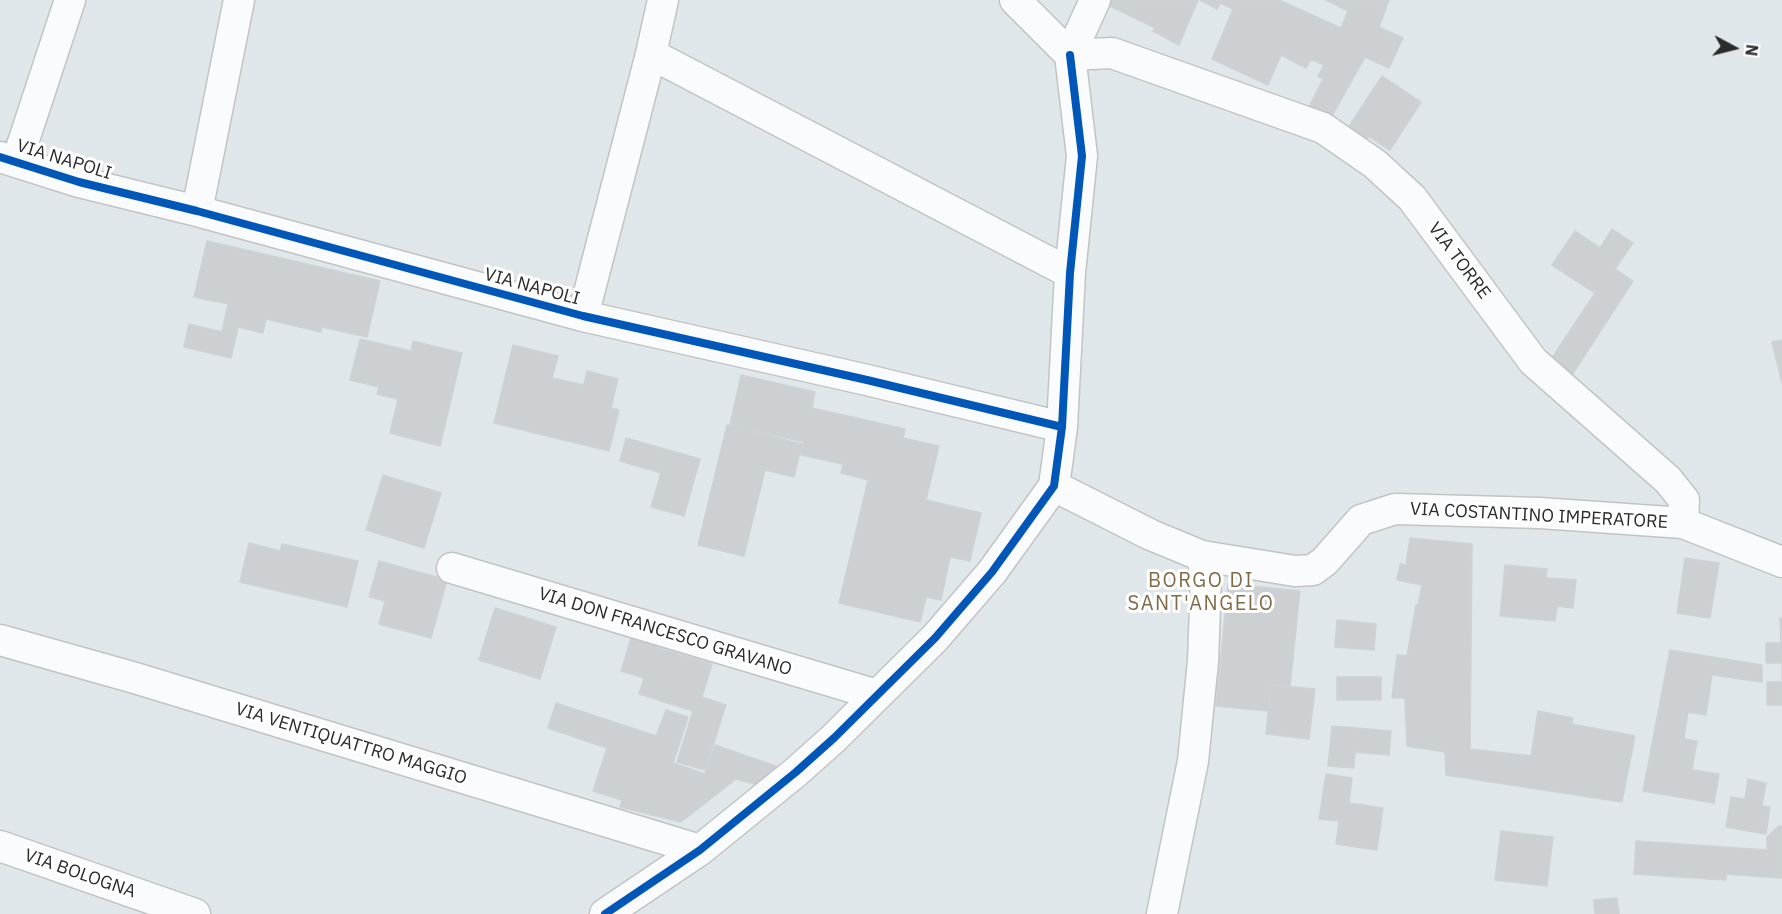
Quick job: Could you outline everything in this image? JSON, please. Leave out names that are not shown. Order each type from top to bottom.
[{"type":"street","points":[[9,159],[70,0]]},
{"type":"street","points":[[198,211],[239,0]]},
{"type":"street","points":[[583,316],[663,0]]},
{"type":"street","points":[[1015,0],[1070,55]]},
{"type":"street","points":[[605,914],[700,850],[834,738],[935,639],[992,572],[1054,486],[1062,426],[1070,273],[1083,156],[1070,55],[1095,0]]},
{"type":"street","name":"VIA TORRE","points":[[1070,55],[1112,53],[1323,128],[1375,164],[1412,198],[1533,361],[1668,480],[1684,500],[1683,523]]},
{"type":"street","points":[[651,54],[1070,273]]},
{"type":"street","name":"VIA NAPOLI","points":[[9,159],[79,182],[198,211],[583,316],[1062,426]]},
{"type":"street","points":[[1054,486],[1151,535],[1202,556],[1206,579],[1203,661],[1193,761],[1162,914]]},
{"type":"street","name":"VIA COSTANTINO IMPERATORE","points":[[1202,556],[1295,571],[1313,570],[1325,561],[1361,520],[1395,509],[1540,513],[1683,523]]},
{"type":"street","points":[[1683,523],[1782,561]]},
{"type":"street","name":"VIA DON FRANCESCO GRAVANO","points":[[452,568],[877,696]]},
{"type":"street","name":"VIA VENTIQUATTRO MAGGIO","points":[[0,640],[135,678],[700,850]]},
{"type":"street","name":"VIA BOLOGNA","points":[[0,846],[195,914]]},
{"type":"building","points":[[1110,0],[1198,0],[1179,45],[1153,31],[1155,28],[1108,5]]},
{"type":"building","points":[[1200,0],[1279,0],[1341,28],[1348,11],[1326,0],[1389,0],[1379,27],[1403,38],[1389,68],[1365,57],[1331,118],[1309,107],[1323,79],[1318,76],[1324,65],[1311,59],[1306,68],[1281,55],[1268,85],[1212,59],[1233,9],[1220,3],[1217,9]]},
{"type":"building","points":[[1382,76],[1421,102],[1390,150],[1368,136],[1366,140],[1348,128]]},
{"type":"building","points":[[1612,229],[1633,243],[1615,269],[1633,281],[1572,375],[1550,361],[1595,293],[1552,265],[1575,231],[1600,248]]},
{"type":"building","points":[[207,241],[380,281],[367,337],[322,327],[321,332],[266,319],[263,333],[238,327],[231,358],[184,347],[189,324],[222,332],[228,304],[194,297]]},
{"type":"building","points":[[360,339],[411,351],[413,341],[462,353],[440,446],[390,433],[398,399],[377,394],[379,387],[350,380]]},
{"type":"building","points":[[1782,340],[1782,383],[1772,342]]},
{"type":"building","points":[[513,345],[558,356],[552,378],[584,385],[587,371],[618,379],[611,408],[619,410],[609,451],[494,423]]},
{"type":"building","points":[[741,375],[815,392],[812,408],[905,429],[903,438],[939,446],[926,500],[981,513],[970,561],[950,557],[941,600],[926,597],[920,622],[839,603],[868,480],[841,473],[843,464],[801,455],[804,442],[730,425]]},
{"type":"building","points":[[727,425],[802,444],[794,477],[765,470],[744,556],[698,545]]},
{"type":"building","points":[[626,438],[700,459],[684,516],[651,507],[661,473],[620,461]]},
{"type":"building","points":[[383,475],[441,493],[424,548],[366,530]]},
{"type":"building","points":[[1410,538],[1472,544],[1470,749],[1531,756],[1538,711],[1573,718],[1572,724],[1635,736],[1622,802],[1446,775],[1445,752],[1407,746],[1405,698],[1392,698],[1397,655],[1407,656],[1422,585],[1397,580],[1400,564],[1406,565]]},
{"type":"building","points":[[249,543],[280,551],[282,544],[358,561],[347,607],[240,582]]},
{"type":"building","points":[[1685,558],[1719,563],[1710,618],[1677,613]]},
{"type":"building","points":[[379,561],[447,580],[431,638],[379,624],[385,601],[369,597]]},
{"type":"building","points":[[1505,565],[1547,569],[1546,578],[1576,580],[1573,608],[1557,606],[1555,621],[1500,616]]},
{"type":"building","points":[[1228,584],[1300,591],[1290,687],[1271,685],[1268,711],[1216,706]]},
{"type":"building","points":[[495,608],[556,627],[540,679],[479,660]]},
{"type":"building","points":[[1780,618],[1782,618],[1782,663],[1766,663],[1766,643],[1781,643]]},
{"type":"building","points":[[1337,620],[1376,624],[1374,650],[1335,647]]},
{"type":"building","points":[[633,632],[658,639],[656,647],[712,664],[702,697],[726,705],[705,770],[677,762],[693,711],[639,694],[644,678],[621,671]]},
{"type":"building","points":[[1670,650],[1762,665],[1762,682],[1712,675],[1706,715],[1688,712],[1684,739],[1697,741],[1692,770],[1719,774],[1714,803],[1643,791]]},
{"type":"building","points":[[1337,677],[1381,677],[1381,700],[1337,700]]},
{"type":"building","points":[[1767,682],[1782,682],[1782,705],[1767,705]]},
{"type":"building","points":[[1271,685],[1315,689],[1309,739],[1266,734]]},
{"type":"building","points":[[556,703],[656,736],[666,710],[688,717],[673,763],[705,774],[715,745],[776,766],[758,785],[736,779],[681,822],[620,807],[622,800],[593,791],[607,748],[548,728]]},
{"type":"building","points":[[1332,726],[1391,731],[1389,755],[1355,752],[1354,768],[1328,766]]},
{"type":"building","points":[[1326,774],[1352,778],[1349,803],[1383,808],[1377,850],[1336,844],[1339,821],[1319,819]]},
{"type":"building","points":[[1748,779],[1766,783],[1762,806],[1770,807],[1766,834],[1726,827],[1731,797],[1745,799]]},
{"type":"building","points":[[1782,826],[1782,878],[1726,874],[1726,880],[1634,874],[1636,841],[1767,850],[1767,837]]},
{"type":"building","points":[[1501,831],[1553,837],[1547,886],[1495,880]]},
{"type":"building","points":[[1617,898],[1619,914],[1595,914],[1594,900]]},
{"type":"cycle path","points":[[605,914],[700,850],[834,738],[935,638],[992,572],[1054,486],[1062,427],[1070,273],[1082,156],[1070,55]]},
{"type":"cycle path","points":[[0,157],[79,182],[197,211],[583,316],[1062,427]]},
{"type":"district","name":"BORGO DI SANT'ANGELO","points":[[1201,592]]}]
